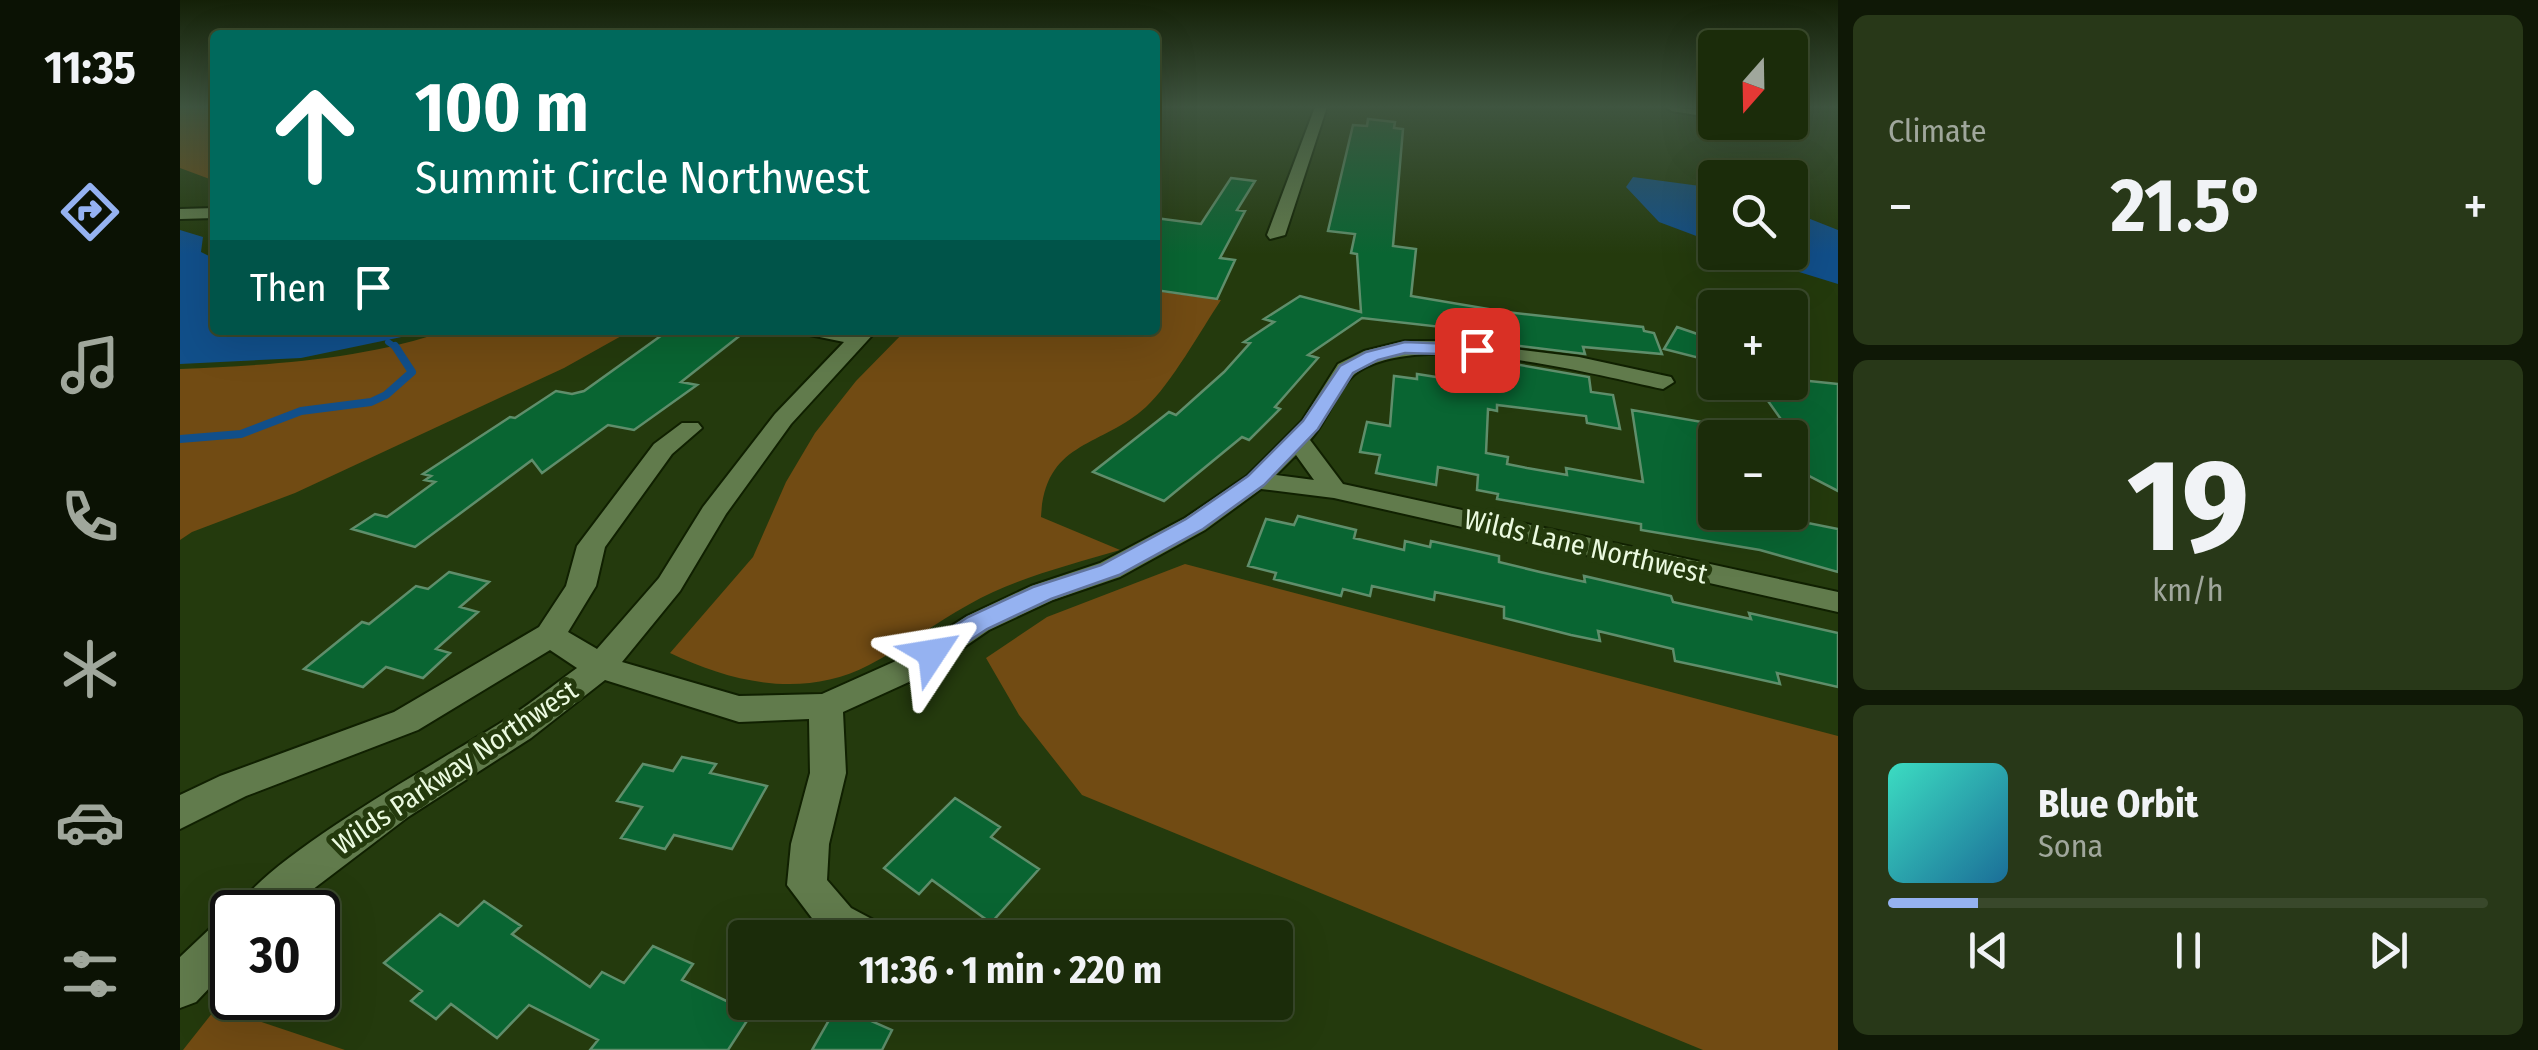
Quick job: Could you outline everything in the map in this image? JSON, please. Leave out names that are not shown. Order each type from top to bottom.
[{"type":"street","points":[[1276,235],[1304,156]]},
{"type":"street","points":[[180,214],[210,213]]},
{"type":"street","name":"Wilds Parkway Northwest","points":[[279,890],[395,806],[520,728],[600,666],[670,584],[713,513],[783,419],[860,335]]},
{"type":"street","points":[[550,635],[600,666],[739,709],[826,706],[910,668],[978,623],[1042,593],[1110,570],[1194,524],[1256,481],[1311,425],[1346,370],[1372,356],[1405,347],[1507,353],[1664,382]]},
{"type":"street","points":[[180,813],[232,786],[406,720],[550,635],[581,586],[591,546],[663,449],[690,428]]},
{"type":"street","points":[[1297,439],[1334,490]]},
{"type":"street","name":"Wilds Lane Northwest","points":[[1256,481],[1334,490],[1838,602]]},
{"type":"street","points":[[826,706],[828,773],[810,844],[808,886],[835,920]]},
{"type":"street","points":[[180,988],[210,958]]},
{"type":"shaded area","points":[[180,156],[210,156],[210,179],[180,168]]},
{"type":"shaded area","points":[[1160,292],[1221,300],[1156,397],[1129,420],[1064,459],[1045,492],[1041,517],[1120,550],[1005,587],[869,665],[819,682],[744,679],[670,653],[753,557],[786,482],[815,433],[856,381],[901,335],[1160,335]]},
{"type":"shaded area","points":[[432,335],[623,335],[564,368],[295,493],[180,540],[180,369],[282,363]]},
{"type":"shaded area","points":[[1185,564],[1838,736],[1838,1050],[1703,1050],[1082,795],[1019,715],[986,658],[1047,617]]},
{"type":"shaded area","points":[[210,1016],[210,1020],[256,1020],[345,1050],[183,1050]]},
{"type":"water","points":[[1633,177],[1698,186],[1698,237],[1659,222],[1626,187]]},
{"type":"water","points":[[1808,218],[1838,230],[1838,284],[1793,270],[1808,270]]},
{"type":"water","points":[[180,230],[203,237],[201,252],[210,256],[210,335],[411,335],[301,358],[180,364]]},
{"type":"building","points":[[1346,156],[1401,156],[1393,246],[1416,249],[1411,296],[1506,312],[1643,327],[1644,331],[1654,333],[1662,354],[1583,347],[1585,354],[1504,344],[1504,334],[1362,318],[1308,355],[1318,358],[1275,407],[1280,409],[1249,440],[1242,437],[1164,501],[1093,472],[1169,412],[1176,415],[1250,343],[1244,342],[1274,322],[1264,319],[1300,296],[1361,312],[1357,254],[1351,253],[1355,234],[1328,231]]},
{"type":"building","points":[[1231,178],[1255,181],[1237,210],[1245,211],[1220,258],[1235,260],[1217,299],[1160,291],[1160,219],[1201,224]]},
{"type":"building","points":[[1677,327],[1698,334],[1698,358],[1664,349]]},
{"type":"building","points":[[662,335],[741,335],[681,382],[697,385],[634,430],[608,425],[542,473],[532,460],[415,547],[352,529],[375,514],[387,517],[435,482],[425,480],[431,476],[423,474],[510,417],[515,418],[556,391],[584,391]]},
{"type":"building","points":[[1503,362],[1589,377],[1591,392],[1613,395],[1620,429],[1587,423],[1586,416],[1497,405],[1497,411],[1488,409],[1486,453],[1508,457],[1507,464],[1527,468],[1567,475],[1566,468],[1643,482],[1632,410],[1698,421],[1698,530],[1808,530],[1808,523],[1838,529],[1838,572],[1760,550],[1641,530],[1641,524],[1497,499],[1498,494],[1477,490],[1478,475],[1438,467],[1436,485],[1376,473],[1380,455],[1360,452],[1367,422],[1390,426],[1394,376],[1417,379],[1417,374],[1449,379],[1450,373],[1503,383]]},
{"type":"building","points":[[1808,381],[1838,384],[1838,491],[1808,475],[1808,420],[1782,420],[1767,400],[1808,400]]},
{"type":"building","points":[[1298,516],[1356,530],[1354,538],[1404,550],[1405,541],[1430,547],[1431,541],[1499,556],[1499,562],[1540,572],[1585,582],[1584,576],[1671,596],[1673,602],[1751,619],[1749,613],[1838,633],[1838,687],[1777,673],[1780,684],[1675,661],[1673,649],[1598,631],[1600,641],[1571,635],[1504,618],[1504,607],[1435,592],[1434,600],[1372,586],[1370,596],[1343,589],[1341,596],[1274,579],[1276,573],[1248,566],[1266,519],[1294,525]]},
{"type":"building","points":[[449,572],[489,582],[460,607],[478,612],[436,649],[450,653],[423,678],[386,667],[363,687],[304,669],[362,622],[369,624],[416,586],[428,589]]},
{"type":"building","points":[[682,757],[716,764],[710,773],[767,786],[732,849],[674,835],[665,849],[621,838],[642,807],[617,801],[643,764],[673,771]]},
{"type":"building","points":[[955,798],[1000,827],[991,837],[1039,869],[994,920],[987,920],[932,880],[919,894],[884,868]]},
{"type":"building","points":[[484,901],[521,926],[512,934],[590,987],[602,972],[624,983],[653,946],[693,964],[682,980],[728,1002],[728,1020],[747,1020],[728,1050],[590,1050],[598,1040],[529,1005],[497,1038],[451,1004],[436,1019],[411,1001],[422,991],[384,963],[440,914],[458,926]]},
{"type":"building","points":[[829,1020],[869,1020],[892,1030],[882,1050],[812,1050]]},
{"type":"waterway","points":[[388,342],[396,348]]},
{"type":"waterway","points":[[180,439],[241,434],[301,411],[371,402],[386,395],[412,372],[396,348]]},
{"type":"route","points":[[932,653],[978,623],[1042,593],[1110,570],[1194,524],[1256,481],[1311,425],[1346,370],[1372,356],[1405,347],[1477,350]]}]
